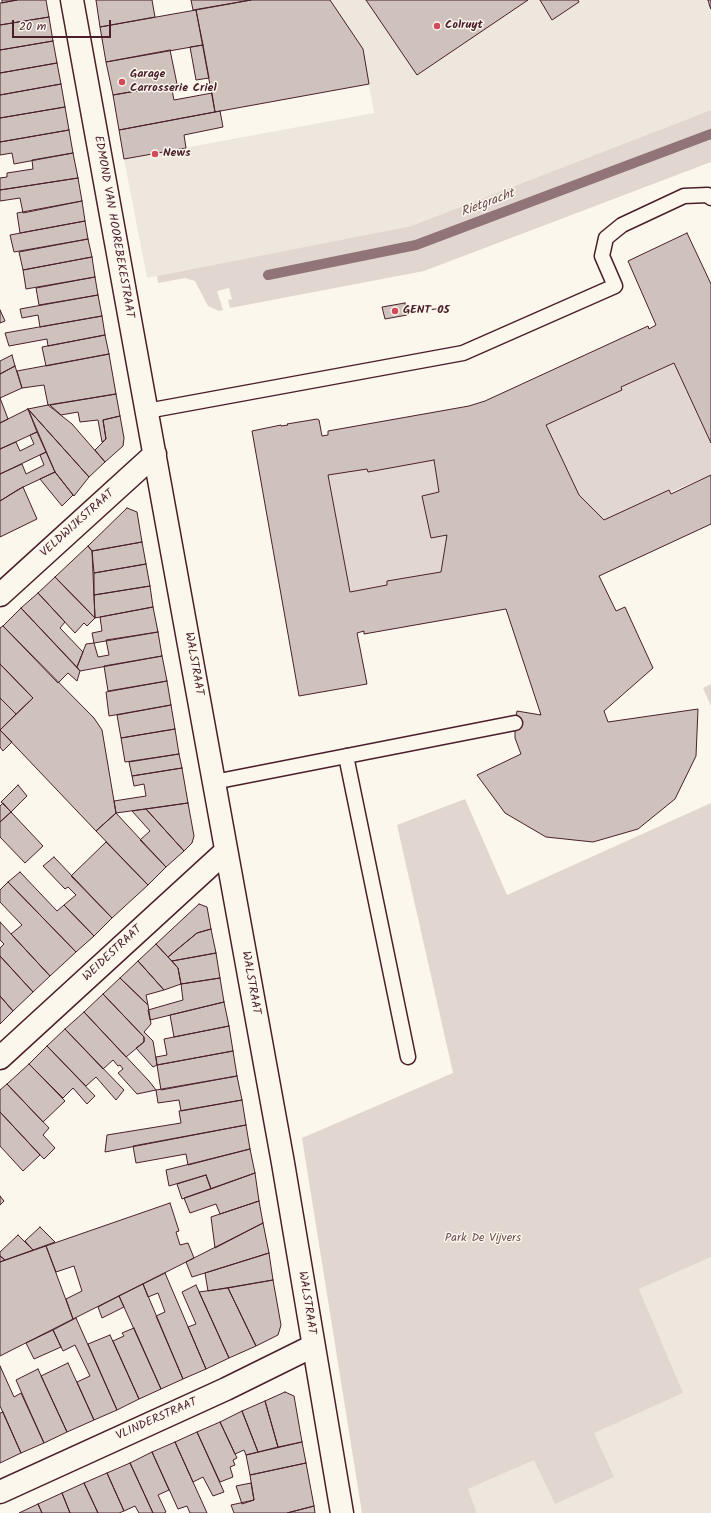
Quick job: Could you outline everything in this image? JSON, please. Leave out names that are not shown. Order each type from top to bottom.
[{"type":"street","name":"EDMOND VAN HOOREBEKESTRAAT","points":[[72,0],[155,454]]},
{"type":"street","name":"VELDWIJKSTRAAT","points":[[0,595],[155,454]]},
{"type":"street","name":"WALSTRAAT","points":[[155,454],[283,1163],[312,1346],[342,1513]]},
{"type":"street","name":"WEIDESTRAAT","points":[[0,1058],[226,851]]},
{"type":"street","name":"VLINDERSTRAAT","points":[[0,1492],[226,1389],[312,1346]]},
{"type":"lane","points":[[147,411],[463,353],[615,286],[602,256],[606,238],[622,225],[684,196],[708,195],[711,198]]},
{"type":"lane","points":[[214,782],[515,723]]},
{"type":"lane","points":[[346,756],[408,1057]]},
{"type":"shaded area","points":[[191,0],[711,0],[711,110],[411,226],[147,278],[124,159],[374,113],[369,84],[215,112],[196,10],[193,10]]},
{"type":"shaded area","points":[[711,1257],[711,1513],[477,1513],[468,1489],[682,1393],[639,1289]]},
{"type":"green space","points":[[711,110],[711,162],[424,271],[230,308],[228,300],[232,299],[229,288],[217,291],[223,310],[219,311],[208,306],[195,281],[185,278],[158,283],[157,276],[411,226]]},
{"type":"green space","points":[[674,363],[711,443],[711,475],[604,520],[579,495],[546,425],[621,387]]},
{"type":"green space","points":[[434,460],[439,492],[422,496],[431,538],[447,535],[441,572],[387,581],[387,585],[350,592],[328,475],[367,469],[368,472]]},
{"type":"green space","points":[[711,684],[711,706],[703,688]]},
{"type":"green space","name":"Park De Vijvers","points":[[465,799],[507,895],[711,803],[711,1257],[639,1289],[683,1393],[594,1433],[614,1477],[555,1504],[534,1460],[468,1489],[477,1513],[362,1513],[302,1138],[453,1073],[397,825]]},
{"type":"building","points":[[2,0],[17,0],[2,3]]},
{"type":"building","points":[[17,0],[46,0],[49,17],[0,25],[0,3]]},
{"type":"building","points":[[96,0],[152,0],[155,17],[100,27]]},
{"type":"building","points":[[191,0],[251,0],[193,10]]},
{"type":"building","points":[[251,0],[330,0],[363,49],[369,84],[215,112],[196,10]]},
{"type":"building","name":"Colruyt","points":[[366,0],[528,0],[417,75]]},
{"type":"building","points":[[540,0],[578,0],[579,2],[552,20]]},
{"type":"building","points":[[708,0],[711,0],[711,9],[710,7]]},
{"type":"building","points":[[196,10],[203,45],[106,62],[100,27]]},
{"type":"building","points":[[49,17],[53,41],[0,50],[0,25]]},
{"type":"building","points":[[53,41],[57,63],[0,73],[0,50]]},
{"type":"building","points":[[203,45],[209,78],[196,80],[190,47]]},
{"type":"building","points":[[170,50],[177,84],[113,95],[106,62]]},
{"type":"building","points":[[57,63],[61,84],[0,95],[0,73]]},
{"type":"building","points":[[61,84],[65,107],[0,118],[0,95]]},
{"type":"building","points":[[171,85],[174,100],[212,93],[215,112],[119,130],[113,95]]},
{"type":"building","points":[[65,107],[69,130],[0,142],[0,118]]},
{"type":"building","points":[[220,111],[223,127],[184,135],[186,148],[124,159],[119,130]]},
{"type":"building","points":[[69,130],[73,153],[14,164],[12,153],[0,155],[0,142]]},
{"type":"building","points":[[73,153],[78,178],[0,190],[0,178],[7,177],[7,173],[33,169],[32,160]]},
{"type":"building","points":[[78,178],[82,201],[23,213],[20,198],[0,201],[0,190]]},
{"type":"building","points":[[82,201],[85,221],[20,233],[17,213]]},
{"type":"building","points":[[85,221],[88,239],[14,252],[10,235]]},
{"type":"building","points":[[687,233],[711,284],[711,443],[674,363],[621,387],[622,390],[546,425],[579,495],[604,520],[669,490],[671,494],[711,475],[711,524],[599,576],[616,611],[625,607],[653,668],[604,711],[608,722],[698,709],[696,756],[675,799],[638,829],[593,842],[546,837],[505,813],[477,775],[521,754],[515,738],[517,711],[541,715],[506,609],[364,634],[364,631],[357,633],[367,684],[299,696],[252,431],[317,419],[319,420],[322,436],[328,435],[328,431],[469,406],[485,401],[648,326],[649,329],[656,325],[628,261]],"holes":[[[434,460],[439,492],[422,496],[431,538],[447,535],[441,572],[387,581],[387,585],[350,592],[328,475],[367,469],[368,472]]]},
{"type":"building","points":[[88,239],[92,257],[23,270],[19,252]]},
{"type":"building","points":[[92,257],[95,277],[26,289],[23,270]]},
{"type":"building","points":[[95,277],[98,295],[39,305],[36,288]]},
{"type":"building","points":[[98,295],[102,316],[40,327],[38,315],[22,318],[20,309]]},
{"type":"building","name":"GENT-05","points":[[405,303],[407,315],[385,319],[382,307]]},
{"type":"building","points":[[0,310],[5,321],[0,323]]},
{"type":"building","points":[[102,316],[105,335],[48,346],[47,339],[9,346],[5,333]]},
{"type":"building","points":[[105,335],[109,354],[46,366],[42,347]]},
{"type":"building","points":[[109,354],[116,394],[48,405],[44,385],[22,388],[17,371]]},
{"type":"building","points":[[12,355],[15,366],[0,374],[0,361]]},
{"type":"building","points":[[15,366],[22,388],[0,398],[0,374]]},
{"type":"building","points":[[116,394],[120,416],[103,420],[106,439],[102,442],[98,420],[80,422],[78,412],[61,415],[50,405]]},
{"type":"building","points":[[0,398],[8,419],[0,423]]},
{"type":"building","points":[[48,405],[72,424],[105,462],[89,477],[28,409]]},
{"type":"building","points":[[28,409],[37,432],[0,449],[0,423]]},
{"type":"building","points":[[28,409],[89,477],[74,496],[55,472]]},
{"type":"building","points":[[120,416],[124,438],[123,446],[105,462],[95,450],[106,439],[103,420]]},
{"type":"building","points":[[37,432],[46,452],[0,474],[0,449],[16,442],[20,451],[34,444],[30,435]]},
{"type":"building","points":[[46,452],[55,472],[19,489],[0,501],[0,474],[22,464],[26,474],[44,465],[40,455]]},
{"type":"building","points":[[55,472],[73,495],[62,506],[40,479]]},
{"type":"building","points":[[23,487],[37,519],[0,537],[0,501]]},
{"type":"building","points":[[127,508],[137,512],[142,542],[92,551],[88,546]]},
{"type":"building","points":[[142,542],[146,564],[94,573],[92,551]]},
{"type":"building","points":[[88,546],[92,551],[95,618],[55,577]]},
{"type":"building","points":[[146,564],[150,586],[94,595],[94,573]]},
{"type":"building","points":[[55,577],[95,618],[87,626],[84,623],[75,633],[38,593]]},
{"type":"building","points":[[150,586],[153,607],[95,618],[94,595]]},
{"type":"building","points":[[38,593],[65,622],[60,628],[83,652],[77,667],[21,608]]},
{"type":"building","points":[[153,607],[158,632],[94,643],[92,633],[102,631],[100,617]]},
{"type":"building","points":[[21,608],[80,671],[77,681],[68,673],[58,683],[3,626]]},
{"type":"building","points":[[3,626],[94,718],[102,730],[116,813],[96,831],[0,730],[33,698],[0,664],[0,628]]},
{"type":"building","points":[[158,632],[162,656],[80,671],[77,667],[86,644],[94,643],[98,657],[109,655],[106,640]]},
{"type":"building","points":[[162,656],[167,681],[108,691],[104,666]]},
{"type":"building","points":[[0,664],[33,698],[16,714],[0,698]]},
{"type":"building","points":[[167,681],[171,705],[109,716],[106,692]]},
{"type":"building","points":[[0,698],[16,714],[0,730]]},
{"type":"building","points":[[171,705],[175,729],[121,738],[117,715]]},
{"type":"building","points":[[175,729],[179,754],[125,762],[121,738]]},
{"type":"building","points":[[0,730],[12,742],[3,751],[0,747]]},
{"type":"building","points":[[179,754],[182,768],[132,776],[129,762]]},
{"type":"building","points":[[182,768],[188,803],[116,813],[114,801],[146,796],[144,784],[134,786],[132,776]]},
{"type":"building","points":[[18,785],[27,796],[11,812],[1,802]]},
{"type":"building","points":[[3,803],[11,812],[0,822],[0,806]]},
{"type":"building","points":[[188,803],[194,836],[192,843],[184,851],[146,809]]},
{"type":"building","points":[[146,809],[184,851],[166,867],[140,840],[150,831],[132,811]]},
{"type":"building","points":[[11,812],[43,846],[25,863],[0,837],[0,822]]},
{"type":"building","points":[[116,813],[166,867],[148,885],[96,831]]},
{"type":"building","points":[[106,842],[148,885],[112,918],[71,876]]},
{"type":"building","points":[[54,857],[112,918],[94,936],[64,905],[76,895],[68,887],[65,889],[43,866]]},
{"type":"building","points":[[20,872],[57,911],[64,905],[94,936],[76,952],[8,882]]},
{"type":"building","points":[[8,882],[76,952],[50,976],[11,934],[22,925],[0,902],[0,890]]},
{"type":"building","points":[[199,904],[207,907],[211,929],[197,933],[168,957],[156,944]]},
{"type":"building","points":[[0,922],[50,976],[33,992],[0,956],[0,948],[4,944],[0,940]]},
{"type":"building","points":[[211,929],[216,953],[172,961],[168,957],[197,933]]},
{"type":"building","points":[[156,944],[178,968],[181,984],[164,990],[138,961]]},
{"type":"building","points":[[216,953],[220,978],[181,984],[178,968],[172,961]]},
{"type":"building","points":[[0,956],[33,992],[13,1011],[0,996]]},
{"type":"building","points":[[138,961],[164,990],[146,995],[148,1005],[120,978]]},
{"type":"building","points":[[120,978],[148,1005],[151,1024],[144,1032],[153,1041],[157,1065],[153,1067],[136,1048],[144,1042],[144,1037],[103,994]]},
{"type":"building","points":[[220,978],[224,1002],[150,1020],[148,1010],[183,1000],[181,984]]},
{"type":"building","points":[[103,994],[144,1037],[144,1042],[126,1057],[84,1012]]},
{"type":"building","points":[[0,996],[13,1011],[0,1024]]},
{"type":"building","points":[[224,1002],[229,1026],[174,1037],[170,1015]]},
{"type":"building","points":[[84,1012],[156,1090],[137,1094],[118,1073],[123,1069],[120,1065],[118,1066],[113,1060],[103,1069],[65,1029]]},
{"type":"building","points":[[229,1026],[233,1051],[157,1065],[156,1057],[167,1055],[164,1039]]},
{"type":"building","points":[[65,1029],[124,1090],[116,1100],[96,1077],[86,1086],[47,1046]]},
{"type":"building","points":[[47,1046],[95,1096],[87,1104],[73,1088],[63,1098],[29,1064]]},
{"type":"building","points":[[233,1051],[237,1076],[161,1090],[157,1065]]},
{"type":"building","points":[[29,1064],[65,1101],[43,1122],[7,1084]]},
{"type":"building","points":[[237,1076],[242,1100],[181,1111],[179,1100],[158,1103],[156,1090]]},
{"type":"building","points":[[7,1084],[49,1128],[43,1135],[55,1148],[44,1159],[0,1112],[0,1090]]},
{"type":"building","points":[[242,1100],[246,1125],[105,1152],[107,1135],[181,1123],[179,1111]]},
{"type":"building","points":[[0,1112],[40,1155],[23,1171],[0,1146]]},
{"type":"building","points":[[246,1125],[250,1149],[188,1165],[186,1154],[136,1163],[133,1146]]},
{"type":"building","points":[[250,1149],[255,1173],[211,1189],[206,1175],[169,1186],[166,1170]]},
{"type":"building","points":[[255,1173],[259,1201],[220,1214],[216,1204],[190,1213],[184,1198]]},
{"type":"building","points":[[206,1175],[211,1189],[182,1199],[177,1184]]},
{"type":"building","points":[[0,1196],[4,1201],[0,1205]]},
{"type":"building","points":[[259,1201],[263,1223],[215,1248],[211,1217]]},
{"type":"building","points":[[170,1203],[179,1231],[176,1232],[180,1245],[188,1243],[194,1258],[73,1319],[66,1299],[82,1291],[74,1266],[56,1272],[46,1246]]},
{"type":"building","points":[[263,1223],[269,1253],[192,1277],[186,1262]]},
{"type":"building","points":[[40,1227],[55,1242],[33,1250],[25,1241]]},
{"type":"building","points":[[18,1235],[33,1250],[5,1260],[0,1256],[0,1252]]},
{"type":"building","points":[[46,1246],[73,1319],[0,1356],[0,1262]]},
{"type":"building","points":[[269,1253],[273,1280],[208,1291],[205,1273]]},
{"type":"building","points":[[0,1256],[5,1260],[0,1262]]},
{"type":"building","points":[[165,1273],[206,1369],[183,1379],[156,1316],[165,1312],[158,1293],[148,1297],[143,1284]]},
{"type":"building","points":[[273,1280],[281,1325],[278,1335],[256,1346],[228,1288]]},
{"type":"building","points":[[143,1284],[183,1379],[161,1389],[119,1296]]},
{"type":"building","points":[[196,1285],[229,1358],[206,1369],[188,1327],[196,1324],[182,1292]]},
{"type":"building","points":[[228,1288],[256,1346],[229,1358],[199,1292]]},
{"type":"building","points":[[119,1296],[124,1307],[102,1318],[98,1307]]},
{"type":"building","points":[[76,1318],[117,1410],[94,1420],[77,1382],[90,1376],[75,1345],[63,1351],[53,1330]]},
{"type":"building","points":[[134,1328],[161,1389],[139,1399],[113,1341],[124,1336],[122,1333]]},
{"type":"building","points":[[53,1330],[61,1347],[34,1359],[26,1343]]},
{"type":"building","points":[[110,1335],[139,1399],[117,1410],[88,1344]]},
{"type":"building","points":[[68,1363],[94,1420],[67,1432],[41,1376]]},
{"type":"building","points":[[0,1366],[14,1397],[21,1393],[44,1443],[21,1453],[0,1406]]},
{"type":"building","points":[[38,1369],[67,1432],[44,1443],[16,1380]]},
{"type":"building","points":[[285,1392],[294,1396],[302,1442],[278,1447],[265,1401]]},
{"type":"building","points":[[265,1401],[278,1447],[258,1452],[242,1411]]},
{"type":"building","points":[[242,1411],[258,1452],[246,1455],[244,1450],[235,1454],[220,1422]]},
{"type":"building","points":[[3,1412],[21,1453],[0,1463],[0,1413]]},
{"type":"building","points":[[220,1422],[237,1458],[233,1460],[235,1465],[230,1467],[233,1477],[220,1482],[197,1432]]},
{"type":"building","points":[[197,1432],[224,1492],[213,1496],[203,1477],[193,1482],[175,1442]]},
{"type":"building","points":[[175,1442],[207,1513],[190,1513],[187,1506],[178,1509],[152,1452]]},
{"type":"building","points":[[302,1442],[306,1463],[250,1475],[246,1455]]},
{"type":"building","points":[[152,1452],[169,1490],[158,1495],[166,1512],[164,1513],[153,1513],[130,1463]]},
{"type":"building","points":[[130,1463],[153,1513],[139,1513],[135,1506],[124,1511],[107,1473]]},
{"type":"building","points":[[306,1463],[314,1506],[287,1513],[234,1513],[231,1505],[254,1500],[250,1475]]},
{"type":"building","points":[[107,1473],[124,1511],[119,1513],[98,1513],[84,1483]]},
{"type":"building","points":[[84,1483],[98,1513],[70,1513],[62,1493]]},
{"type":"building","points":[[251,1483],[254,1500],[242,1504],[236,1486]]},
{"type":"building","points":[[62,1493],[70,1513],[42,1513],[38,1504]]},
{"type":"building","points":[[38,1504],[42,1513],[19,1513]]},
{"type":"building","points":[[314,1506],[315,1513],[287,1513]]},
{"type":"waterway","name":"Rietgracht","points":[[268,275],[416,245],[711,134]]},
{"type":"place","name":"Colruyt","points":[[437,26]]},
{"type":"place","name":"Garage Carrosserie Criel","points":[[122,82]]},
{"type":"place","name":"News","points":[[155,154]]},
{"type":"place","name":"GENT-05","points":[[395,311]]}]
